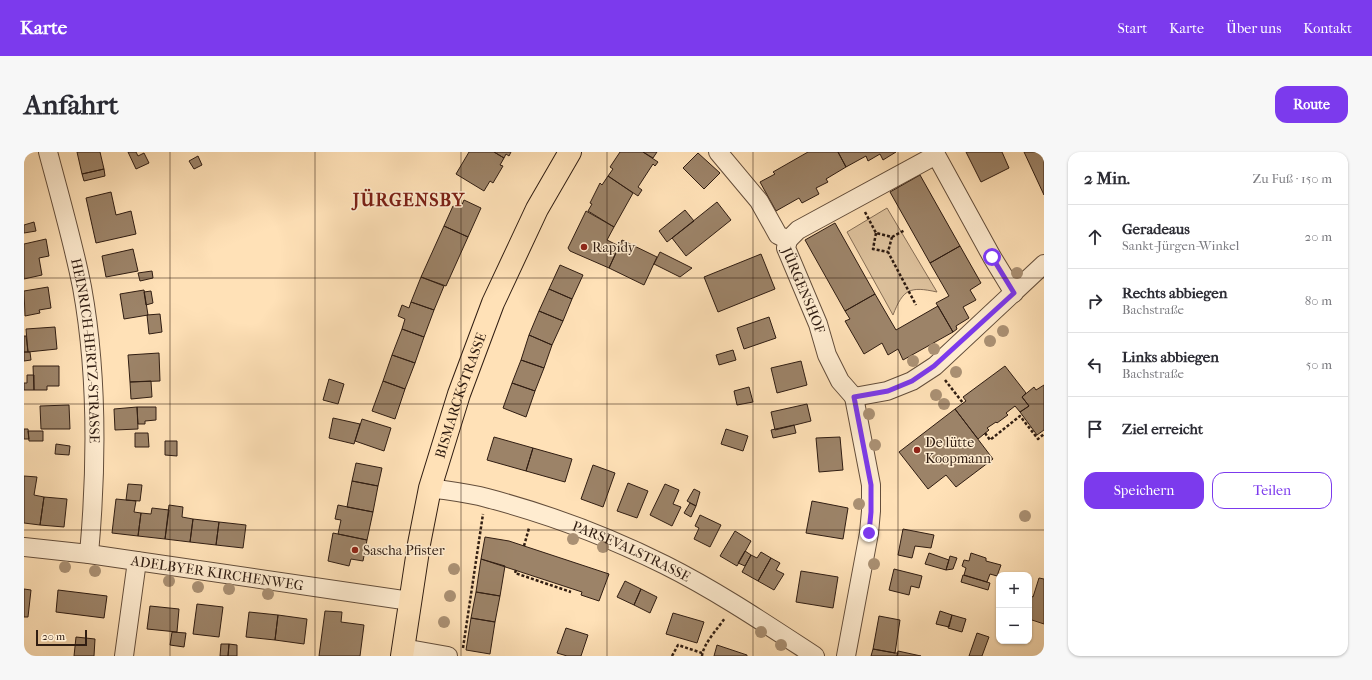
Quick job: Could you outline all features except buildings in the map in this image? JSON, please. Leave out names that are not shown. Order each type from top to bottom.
[{"type":"main road","name":"BISMARCKSTRASSE","points":[[403,652],[410,601],[430,488],[459,394],[493,303],[537,209],[570,152]]},
{"type":"street","name":"HEINRICH-HERTZ-STRASSE","points":[[48,152],[69,229],[82,288],[89,335],[95,445],[94,501],[90,554]]},
{"type":"street","name":"JÜRGENSHOF","points":[[718,152],[759,201],[778,235],[788,240],[786,248],[818,324],[827,355],[840,381],[854,397]]},
{"type":"street","points":[[788,240],[798,230],[936,153],[992,257],[1014,293]]},
{"type":"street","points":[[846,656],[869,533],[871,512],[871,485],[854,397],[888,391],[912,381],[934,366],[1044,264]]},
{"type":"street","name":"PARSEVALSTRASSE","points":[[430,488],[486,497],[568,524],[622,545],[666,565],[735,604],[815,656]]},
{"type":"street","name":"ADELBYER KIRCHENWEG","points":[[24,547],[90,554],[410,601]]},
{"type":"street","points":[[124,656],[137,561]]},
{"type":"street","points":[[403,652],[455,652]]},
{"type":"path","points":[[857,197],[876,233],[873,249],[888,252]]},
{"type":"path","points":[[876,233],[892,237],[905,230]]},
{"type":"path","points":[[892,237],[888,252],[916,305]]},
{"type":"path","points":[[934,366],[963,404]]},
{"type":"path","points":[[985,433],[990,440],[1020,416],[1038,439],[1044,434]]},
{"type":"path","points":[[455,652],[486,497]]},
{"type":"path","points":[[516,570],[515,573],[571,592]]},
{"type":"path","points":[[672,656],[678,645],[702,655],[709,641],[735,604]]},
{"type":"shaded area","points":[[887,208],[937,292],[920,289],[909,292],[900,300],[893,315],[847,232]]},
{"type":"place","name":"Rapidy","points":[[584,247]]},
{"type":"place","name":"De lütte Koopmann","points":[[917,450]]},
{"type":"place","name":"Sascha Pfister","points":[[355,550]]},
{"type":"district","name":"JÜRGENSBY","points":[[409,200]]},
{"type":"route","points":[[869,533],[871,485],[854,397],[888,391],[912,381],[934,366],[1014,293],[992,257]]}]
